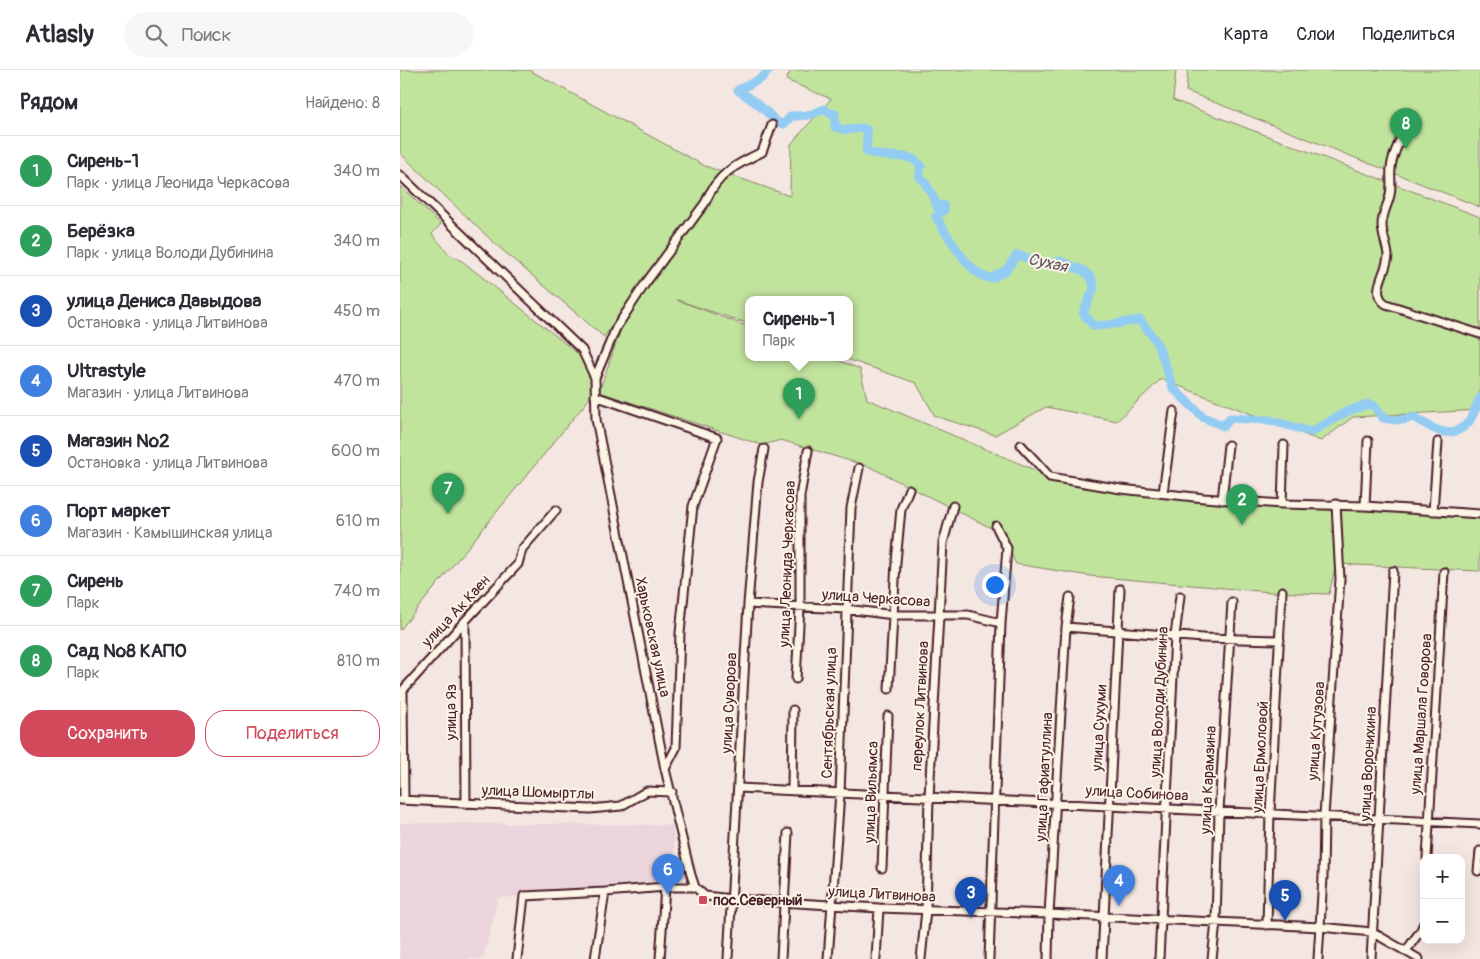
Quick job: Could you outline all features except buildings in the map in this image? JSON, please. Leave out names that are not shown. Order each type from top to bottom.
[{"type":"street","points":[[595,378],[616,328],[645,284],[705,203],[711,189],[734,165],[762,152],[772,125]]},
{"type":"street","points":[[1402,135],[1393,158],[1391,192],[1382,218],[1388,254],[1387,266],[1378,290],[1378,296],[1386,304],[1480,334]]},
{"type":"street","points":[[400,174],[582,350],[595,378]]},
{"type":"street","name":"Харьковская улица","points":[[595,378],[596,419],[665,769],[695,887]]},
{"type":"street","points":[[595,396],[717,438],[693,506],[680,633],[676,748],[665,769]]},
{"type":"street","points":[[1162,493],[1174,411]]},
{"type":"street","points":[[1365,506],[1368,440]]},
{"type":"street","points":[[1433,511],[1438,442]]},
{"type":"street","points":[[1021,445],[1050,477],[1121,489],[1222,500],[1282,504],[1336,504],[1480,514]]},
{"type":"street","points":[[1282,504],[1284,445]]},
{"type":"street","points":[[1222,500],[1228,446]]},
{"type":"street","name":"улица Суворова","points":[[728,959],[748,604],[758,482],[764,449]]},
{"type":"street","name":"улица Леонида Черкасова","points":[[796,679],[800,607],[800,496],[808,450]]},
{"type":"street","name":"Сентябрьская улица","points":[[828,959],[840,793],[851,508],[858,468]]},
{"type":"street","points":[[888,689],[901,509],[909,489]]},
{"type":"street","name":"улица Кутузова","points":[[1318,959],[1323,877],[1324,816],[1340,579],[1336,504]]},
{"type":"street","name":"переулок Литвинова","points":[[922,959],[926,910],[929,797],[943,543],[953,506]]},
{"type":"street","name":"улица Ак Каен","points":[[402,800],[403,690],[518,564],[522,549],[556,510]]},
{"type":"street","points":[[989,959],[1001,623],[1007,548],[996,526]]},
{"type":"street","name":"улица Воронихина","points":[[1371,959],[1393,571]]},
{"type":"street","name":"улица Маршала Говорова","points":[[1427,854],[1444,572]]},
{"type":"street","name":"улица Сухуми","points":[[1102,959],[1102,916],[1120,589]]},
{"type":"street","name":"улица Ермоловой","points":[[1267,925],[1270,814],[1282,591]]},
{"type":"street","name":"улица Володи Дубинина","points":[[1159,959],[1175,636],[1180,596]]},
{"type":"street","name":"улица Гафиатуллина","points":[[1048,959],[1066,627],[1070,597]]},
{"type":"street","name":"улица Карамзина","points":[[1212,959],[1216,922],[1220,811],[1232,602]]},
{"type":"street","name":"улица Черкасова","points":[[748,604],[846,609],[894,615],[968,616],[1001,623]]},
{"type":"street","name":"улица Яз","points":[[465,621],[466,804]]},
{"type":"street","points":[[1066,627],[1175,636],[1280,640]]},
{"type":"street","points":[[792,790],[793,710]]},
{"type":"street","name":"улица Вильямса","points":[[882,868],[888,716]]},
{"type":"street","name":"улица Собинова","points":[[738,788],[1480,824]]},
{"type":"street","name":"улица Шомыртлы","points":[[402,800],[590,809],[621,806],[647,791],[672,792]]},
{"type":"street","points":[[781,959],[788,833]]},
{"type":"street","points":[[1478,871],[1480,852]]},
{"type":"street","points":[[516,959],[524,896],[665,887],[695,887]]},
{"type":"street","points":[[660,959],[665,887]]},
{"type":"street","name":"улица Литвинова","points":[[695,887],[705,896],[732,899],[879,908],[1102,916],[1320,927],[1372,932],[1419,959]]},
{"type":"street","points":[[595,959],[605,892]]},
{"type":"street","points":[[876,959],[879,908]]},
{"type":"street","points":[[1406,951],[1420,933]]},
{"type":"shaded area","points":[[400,823],[673,825],[676,883],[498,898],[483,959],[400,959]]},
{"type":"green space","points":[[400,70],[529,70],[705,166],[790,196],[791,144],[831,99],[786,80],[791,70],[1176,70],[1173,100],[1480,217],[1480,410],[1353,417],[1321,441],[1161,379],[1117,421],[1046,407],[995,435],[935,416],[916,383],[853,361],[853,296],[745,296],[745,323],[677,300],[745,326],[745,361],[840,361],[860,369],[867,399],[1068,484],[1263,504],[1480,518],[1480,571],[1336,564],[1329,594],[1270,592],[1090,576],[1016,564],[1001,533],[870,467],[781,440],[762,445],[599,392],[622,326],[644,287],[639,285],[604,337],[493,242],[400,153]]},
{"type":"green space","points":[[1188,70],[1480,70],[1480,207],[1186,91]]},
{"type":"green space","points":[[400,186],[441,224],[432,234],[450,255],[462,261],[581,356],[592,378],[590,398],[400,630]]},
{"type":"waterway","name":"Сухая","points":[[769,70],[762,78],[738,90],[759,105],[777,122],[784,124],[791,116],[808,115],[824,109],[829,113],[835,114],[835,127],[846,130],[862,128],[867,130],[867,152],[884,156],[906,157],[918,162],[921,166],[919,177],[928,187],[938,208],[943,205],[944,210],[936,217],[969,265],[981,275],[992,278],[1006,270],[1017,255],[1049,264],[1060,261],[1084,271],[1092,279],[1094,288],[1083,313],[1094,326],[1140,320],[1156,341],[1173,388],[1203,417],[1224,426],[1230,418],[1269,420],[1311,432],[1346,412],[1368,404],[1374,406],[1383,418],[1399,420],[1414,417],[1434,429],[1454,432],[1468,423],[1480,398]]},
{"type":"place","name":"Сад №8 КАПО","points":[[1406,149]]},
{"type":"place","name":"Сирень-1","points":[[799,419]]},
{"type":"place","name":"Сирень","points":[[448,514]]},
{"type":"place","name":"Берёзка","points":[[1242,525]]},
{"type":"place","name":"Порт маркет","points":[[668,895]]},
{"type":"place","name":"пос.Северный","points":[[703,900]]},
{"type":"place","name":"Ultrastyle","points":[[1119,906]]},
{"type":"place","name":"улица Дениса Давыдова","points":[[971,918]]},
{"type":"place","name":"Магазин №2","points":[[1285,921]]}]
